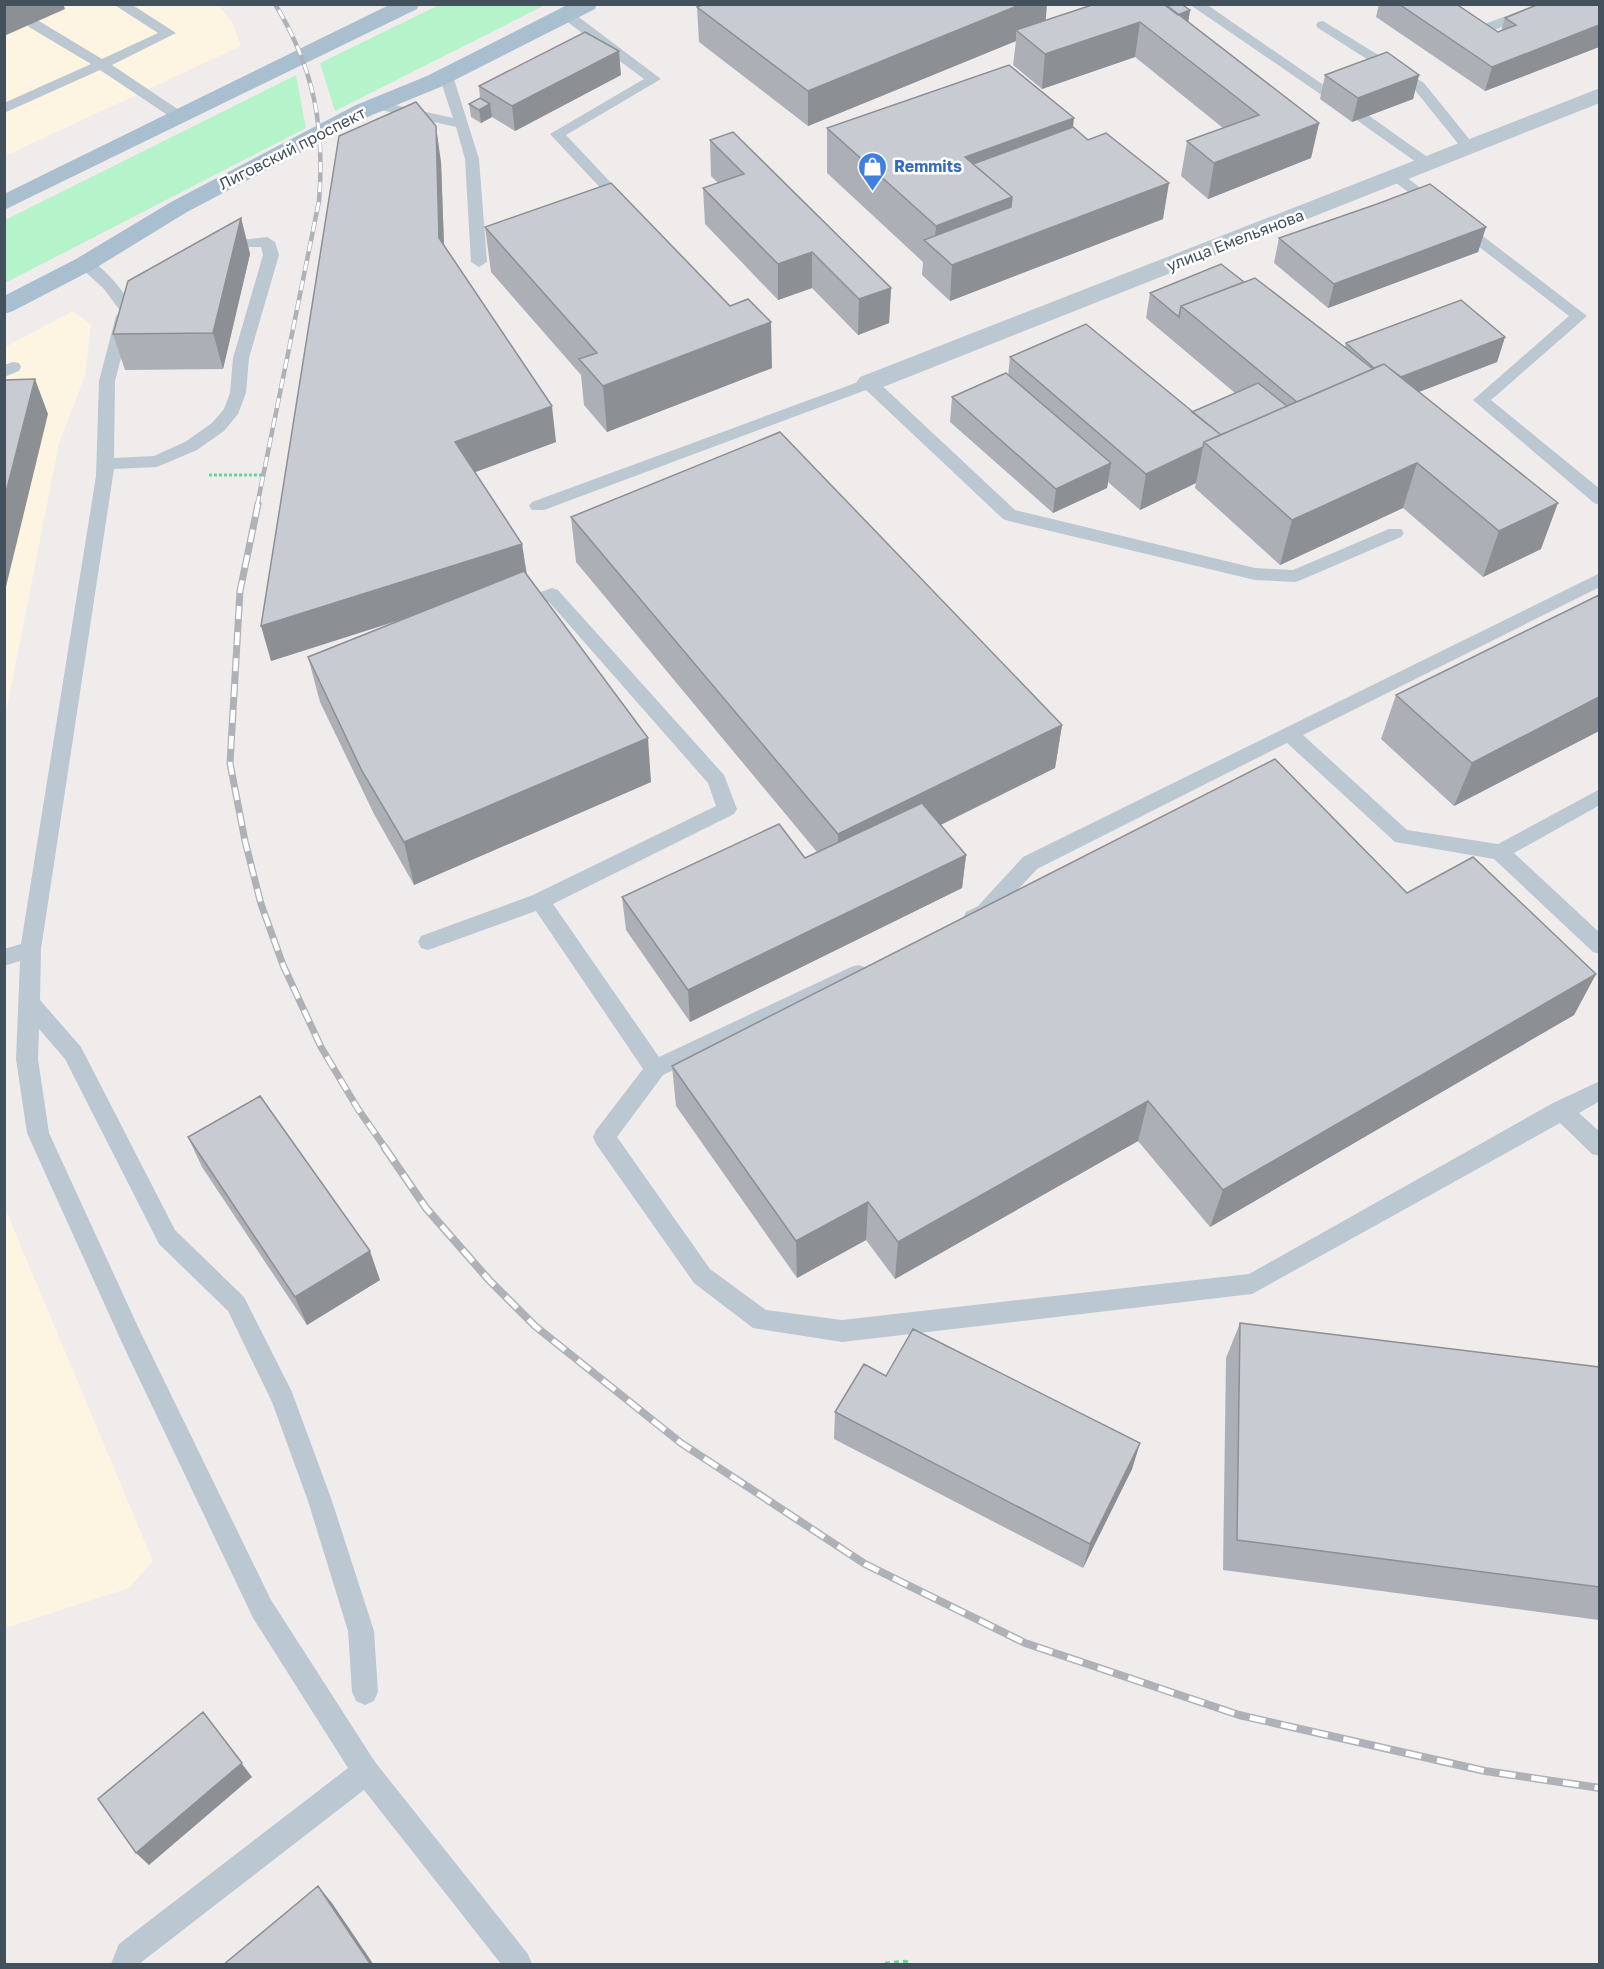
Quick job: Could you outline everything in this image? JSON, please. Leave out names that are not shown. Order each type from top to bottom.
[{"type":"main road","points":[[4,203],[409,4]]},
{"type":"main road","name":"Лиговский проспект","points":[[4,306],[85,264],[179,207],[377,105],[446,76],[587,4]]},
{"type":"street","name":"улица Емельянова","points":[[869,383],[1599,95]]},
{"type":"lane","points":[[4,109],[169,33],[120,4]]},
{"type":"lane","points":[[1196,4],[1331,95]]},
{"type":"lane","points":[[1487,28],[1552,4]]},
{"type":"lane","points":[[567,15],[654,78],[557,134],[639,220]]},
{"type":"lane","points":[[34,24],[101,64],[180,117]]},
{"type":"lane","points":[[1323,25],[1419,86],[1469,147]]},
{"type":"lane","points":[[446,76],[472,159],[479,262]]},
{"type":"lane","points":[[377,105],[462,124]]},
{"type":"lane","points":[[1363,118],[1428,164]]},
{"type":"lane","points":[[1396,176],[1579,316],[1480,400],[1599,499]]},
{"type":"lane","points":[[105,464],[158,461],[200,440],[218,427],[232,410],[238,393],[241,358],[271,255],[267,242],[246,243],[206,265]]},
{"type":"lane","points":[[85,264],[131,305],[107,381],[105,464],[31,949],[27,1059],[38,1133],[131,1337],[262,1609],[366,1771],[518,1965]]},
{"type":"lane","points":[[538,506],[869,383],[1009,515],[1265,574],[1295,576],[1395,533]]},
{"type":"lane","points":[[953,927],[985,912],[1030,863],[1599,579]]},
{"type":"lane","points":[[428,942],[540,901],[727,809],[717,780],[552,594],[497,614]]},
{"type":"lane","points":[[1289,734],[1402,837],[1500,852],[1599,946]]},
{"type":"lane","points":[[1500,852],[1599,796]]},
{"type":"lane","points":[[1567,814],[1599,815]]},
{"type":"lane","points":[[540,901],[655,1069]]},
{"type":"lane","points":[[4,957],[31,949]]},
{"type":"lane","points":[[879,963],[655,1069],[604,1137],[702,1276],[761,1320],[842,1331],[1252,1284],[1599,1090]]},
{"type":"lane","points":[[30,1004],[73,1053],[167,1237],[236,1304],[283,1400],[320,1501],[361,1631],[365,1692]]},
{"type":"lane","points":[[1561,1110],[1599,1147]]},
{"type":"lane","points":[[125,1965],[129,1954],[366,1771]]},
{"type":"path","points":[[885,1965],[905,1962],[911,1965]]},
{"type":"shaded area","points":[[4,5],[218,5],[232,22],[241,46],[5,156]]},
{"type":"shaded area","points":[[73,311],[91,325],[85,376],[59,443],[5,718],[5,347]]},
{"type":"shaded area","points":[[5,1200],[7,1213],[153,1561],[129,1588],[5,1628]]},
{"type":"green space","points":[[439,5],[545,5],[335,111],[320,63]]},
{"type":"green space","points":[[296,75],[306,128],[5,283],[5,220]]},
{"type":"building","points":[[705,4],[1022,4],[808,91],[697,7]]},
{"type":"building","points":[[1095,4],[1165,4],[1319,123],[1214,163],[1187,141],[1259,115],[1140,22],[1045,54],[1016,30]]},
{"type":"building","points":[[1181,4],[1190,10],[1178,15],[1165,5]]},
{"type":"building","points":[[1399,4],[1456,4],[1498,32],[1516,25],[1505,18],[1539,4],[1599,4],[1599,25],[1492,67]]},
{"type":"building","points":[[585,32],[619,51],[512,106],[479,86]]},
{"type":"building","points":[[1387,52],[1419,75],[1358,98],[1325,75]]},
{"type":"building","points":[[1009,65],[1074,118],[965,157],[1012,197],[936,226],[827,128]]},
{"type":"building","points":[[480,98],[490,104],[479,110],[469,104]]},
{"type":"building","points":[[416,102],[436,126],[439,238],[552,406],[455,442],[522,544],[261,626],[339,136]]},
{"type":"building","points":[[1073,127],[1088,140],[1106,133],[1169,183],[952,265],[924,240],[1011,207],[1012,197],[973,164]]},
{"type":"building","points":[[733,132],[891,288],[859,299],[812,252],[778,264],[703,188],[744,174],[710,140]]},
{"type":"building","points":[[611,183],[730,306],[748,299],[771,322],[603,386],[579,359],[597,353],[485,227]]},
{"type":"building","points":[[1430,184],[1486,227],[1334,284],[1279,238],[1377,204]]},
{"type":"building","points":[[241,218],[213,333],[113,334],[128,281]]},
{"type":"building","points":[[1221,264],[1244,282],[1181,306],[1179,317],[1150,293]]},
{"type":"building","points":[[1255,278],[1373,369],[1297,402],[1181,306]]},
{"type":"building","points":[[1461,300],[1505,337],[1401,377],[1384,364],[1374,368],[1346,343]]},
{"type":"building","points":[[1086,324],[1221,435],[1204,442],[1203,447],[1146,474],[1010,357]]},
{"type":"building","points":[[1384,364],[1558,503],[1499,531],[1417,463],[1292,520],[1204,442]]},
{"type":"building","points":[[1006,373],[1111,463],[1056,489],[952,397]]},
{"type":"building","points":[[35,379],[4,500],[4,380]]},
{"type":"building","points":[[1258,383],[1287,406],[1221,435],[1192,412]]},
{"type":"building","points":[[780,432],[1062,725],[838,834],[571,517]]},
{"type":"building","points":[[524,571],[648,738],[404,842],[362,771],[308,657]]},
{"type":"building","points":[[1599,595],[1599,697],[1472,763],[1396,695]]},
{"type":"building","points":[[1275,759],[1407,893],[1473,857],[1596,974],[1223,1190],[1148,1101],[898,1242],[868,1202],[796,1241],[672,1066]]},
{"type":"building","points":[[922,803],[966,855],[688,990],[622,897],[779,824],[805,858]]},
{"type":"building","points":[[260,1096],[370,1251],[295,1297],[188,1137]]},
{"type":"building","points":[[1240,1323],[1599,1367],[1599,1587],[1237,1540]]},
{"type":"building","points":[[913,1329],[1140,1443],[1090,1544],[835,1412],[864,1364],[886,1376]]},
{"type":"building","points":[[203,1712],[242,1763],[136,1853],[98,1799]]},
{"type":"building","points":[[318,1886],[371,1965],[223,1965]]},
{"type":"railway","points":[[257,506],[319,201],[320,174],[318,123],[308,75],[299,51],[275,4]]},
{"type":"railway","points":[[258,504],[240,591],[230,763],[245,841],[261,904],[283,965],[321,1047],[358,1109],[386,1149]]},
{"type":"railway","points":[[385,1148],[426,1208],[489,1280],[535,1326],[681,1443],[865,1564],[1025,1643],[1239,1715],[1485,1771],[1600,1788]]},
{"type":"place","name":"Remmits","points":[[873,192]]}]
